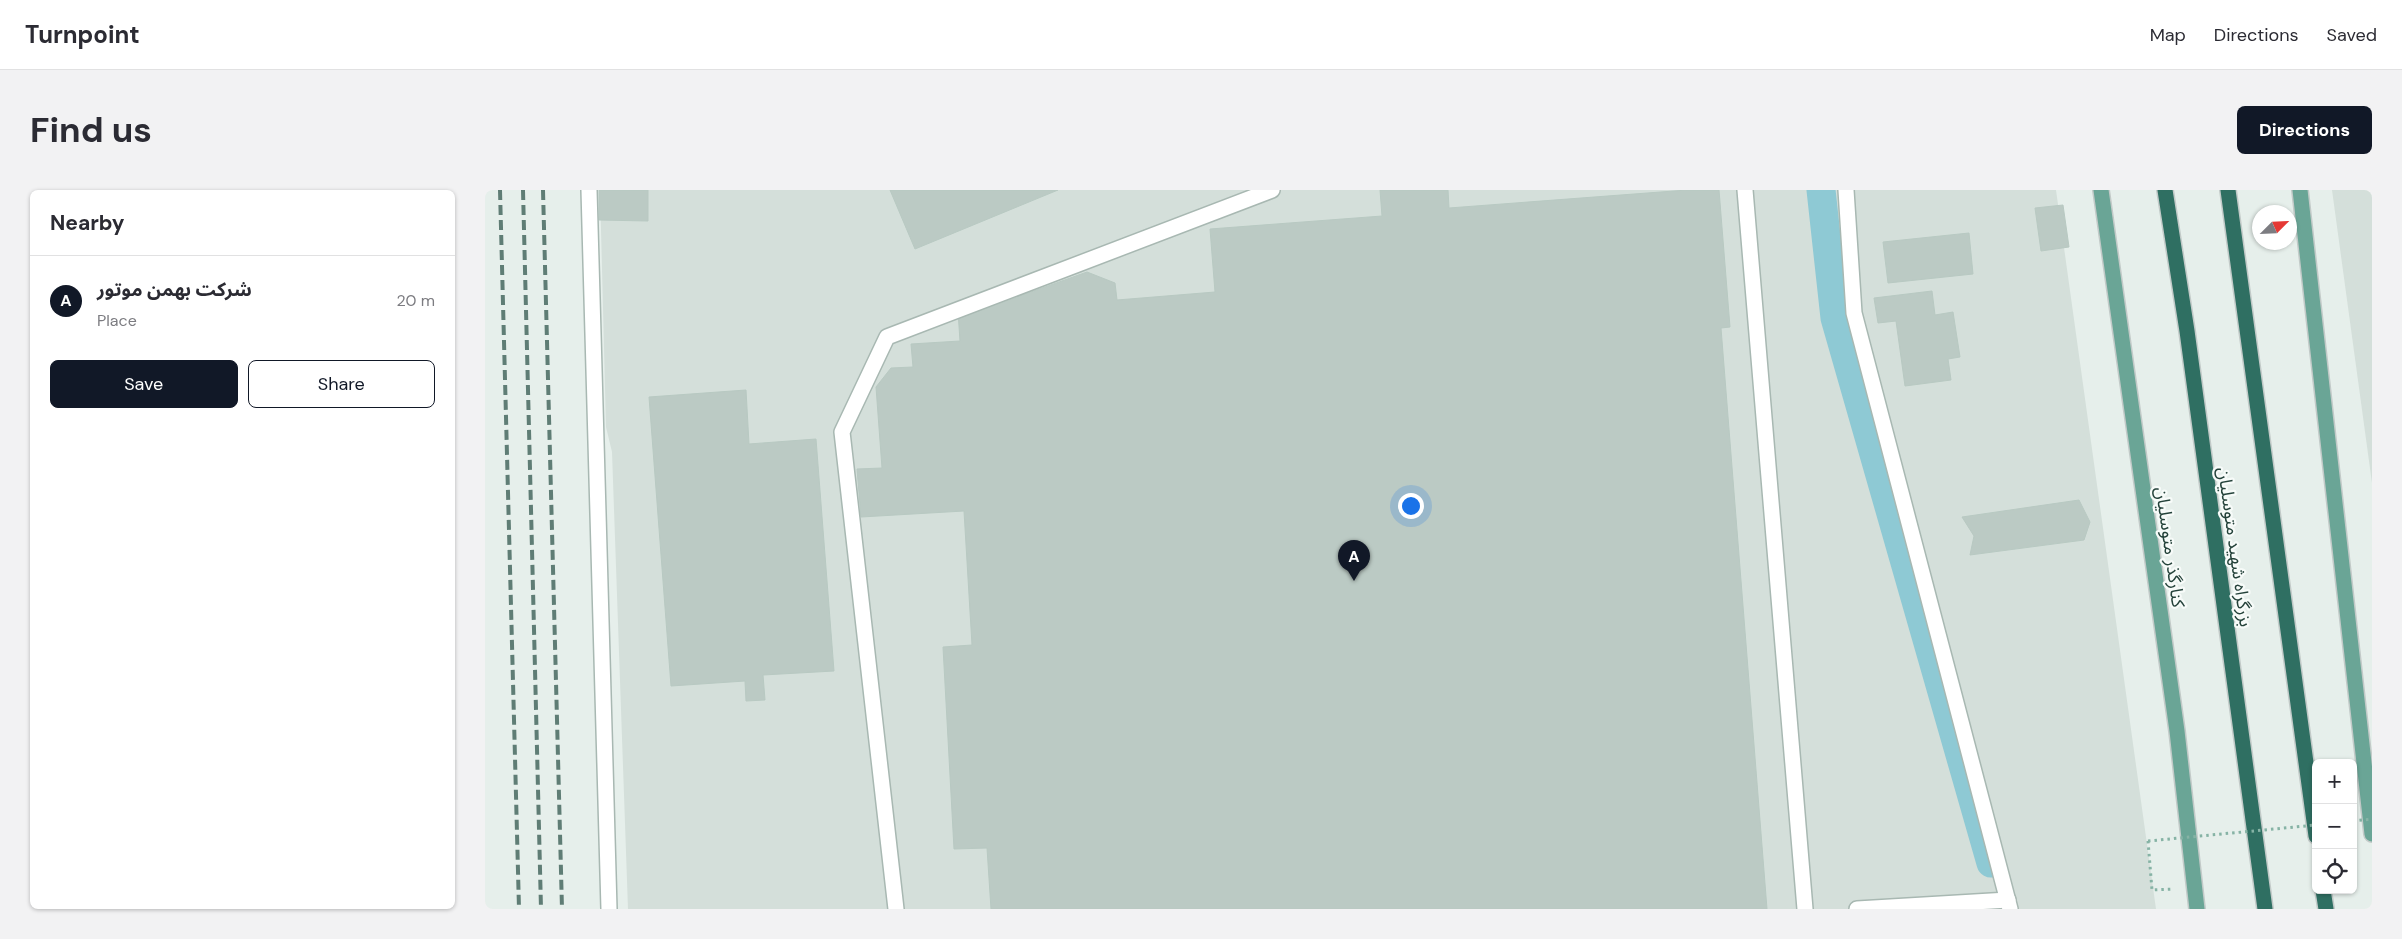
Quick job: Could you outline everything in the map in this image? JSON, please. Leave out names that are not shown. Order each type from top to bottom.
[{"type":"highway","name":"بزرگراه شهید متوسلیان","points":[[2165,190],[2187,331],[2265,909]]},
{"type":"highway","points":[[2228,190],[2312,807]]},
{"type":"highway","points":[[2324,894],[2326,909]]},
{"type":"main road","name":"کنارگذر متوسلیان","points":[[2101,190],[2177,731],[2197,909]]},
{"type":"main road","points":[[2299,190],[2372,834]]},
{"type":"lane","points":[[589,190],[609,909]]},
{"type":"lane","points":[[896,909],[842,432],[887,336],[1272,190]]},
{"type":"lane","points":[[1745,190],[1805,909]]},
{"type":"lane","points":[[1846,190],[1854,313],[2009,904],[1857,909]]},
{"type":"path","points":[[2357,821],[2372,819]]},
{"type":"path","points":[[2151,890],[2148,841],[2312,824]]},
{"type":"shaded area","points":[[600,190],[2056,190],[2156,909],[628,909],[612,452],[606,427]]},
{"type":"shaded area","points":[[2332,190],[2372,190],[2372,483]]},
{"type":"building","points":[[599,190],[648,190],[648,221],[599,220]]},
{"type":"building","points":[[890,190],[1058,190],[915,249]]},
{"type":"building","points":[[1380,190],[1448,190],[1449,208],[1687,190],[1719,190],[1730,327],[1721,328],[1767,909],[991,909],[987,848],[954,849],[943,647],[972,645],[964,511],[861,517],[857,469],[882,468],[876,387],[891,368],[913,367],[911,344],[960,341],[958,311],[981,310],[1087,272],[1115,283],[1117,300],[1215,292],[1210,229],[1382,216]]},
{"type":"building","points":[[2063,205],[2069,247],[2041,251],[2035,208]]},
{"type":"building","points":[[1969,233],[1973,274],[1888,283],[1883,242]]},
{"type":"building","points":[[1932,291],[1935,315],[1953,312],[1960,357],[1948,359],[1951,380],[1905,386],[1896,321],[1878,323],[1874,298]]},
{"type":"building","points":[[746,390],[749,444],[816,439],[834,671],[763,675],[765,700],[746,701],[745,681],[671,686],[649,397]]},
{"type":"building","points":[[2079,500],[2090,522],[2084,540],[1970,555],[1974,536],[1962,517]]},
{"type":"waterway","points":[[1821,190],[1835,318],[1991,863]]},
{"type":"railway","points":[[500,190],[519,909]]},
{"type":"railway","points":[[523,190],[541,909]]},
{"type":"railway","points":[[543,190],[562,909]]},
{"type":"place","name":"شركت بهمن موتور","points":[[1354,581]]}]
